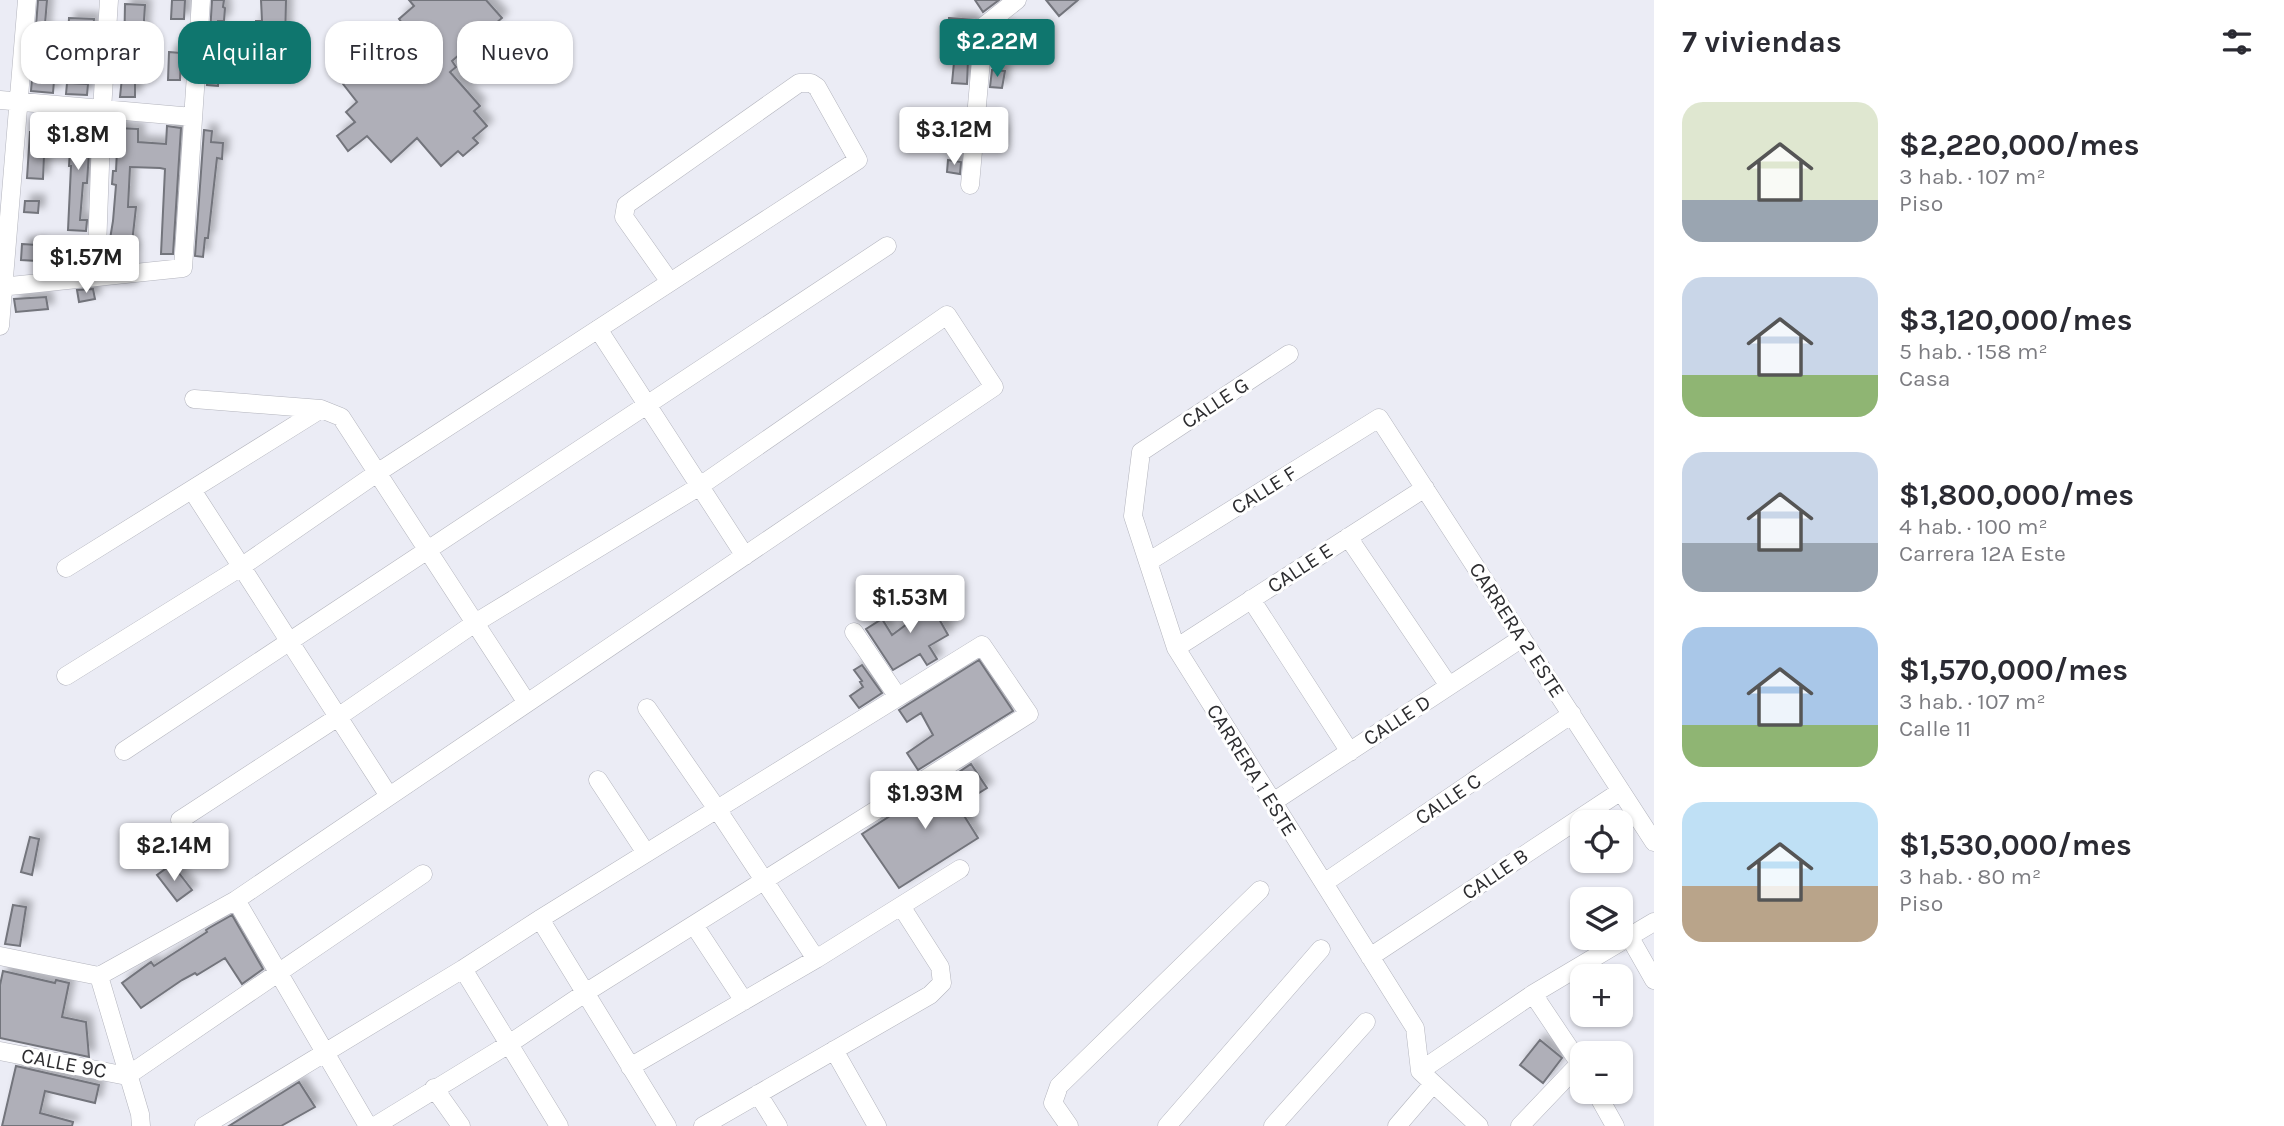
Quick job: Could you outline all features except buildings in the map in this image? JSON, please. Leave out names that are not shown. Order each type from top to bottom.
[{"type":"street","points":[[0,326],[27,0]]},
{"type":"street","points":[[96,277],[109,0]]},
{"type":"street","points":[[2,287],[183,268],[201,0]]},
{"type":"street","points":[[970,185],[984,26],[1016,0]]},
{"type":"street","points":[[66,676],[241,567],[377,473],[858,160],[817,87],[811,83],[799,83],[626,205],[624,217],[670,282]]},
{"type":"street","points":[[0,100],[193,117]]},
{"type":"street","points":[[124,751],[887,246]]},
{"type":"street","points":[[0,956],[99,976],[236,900],[994,387],[947,315],[700,486],[475,623],[180,820]]},
{"type":"street","points":[[598,329],[745,556]]},
{"type":"street","name":"CALLE G","points":[[1141,452],[1289,354]]},
{"type":"street","points":[[194,399],[321,409],[341,417],[527,703]]},
{"type":"street","points":[[65,568],[321,409]]},
{"type":"street","name":"CARRERA 2 ESTE","points":[[1379,418],[1654,842]]},
{"type":"street","name":"CALLE F","points":[[1148,562],[1379,418]]},
{"type":"street","name":"CARRERA 1 ESTE","points":[[1141,452],[1133,516],[1176,648],[1415,1028],[1420,1071]]},
{"type":"street","name":"CALLE E","points":[[1176,648],[1425,488]]},
{"type":"street","points":[[192,490],[389,796]]},
{"type":"street","points":[[1348,537],[1449,686]]},
{"type":"street","points":[[1251,599],[1350,752]]},
{"type":"street","points":[[854,632],[898,697]]},
{"type":"street","name":"CALLE D","points":[[1273,802],[1522,638]]},
{"type":"street","points":[[204,1126],[982,645],[1028,714],[585,993],[509,1044],[375,1126]]},
{"type":"street","points":[[648,708],[816,959]]},
{"type":"street","name":"CALLE C","points":[[1324,883],[1572,714]]},
{"type":"street","points":[[598,780],[646,853]]},
{"type":"street","name":"CALLE B","points":[[1370,957],[1621,791]]},
{"type":"street","points":[[631,1067],[816,959],[960,869]]},
{"type":"street","points":[[127,1076],[423,874]]},
{"type":"street","points":[[1069,1126],[1054,1103],[1059,1086],[1261,890]]},
{"type":"street","points":[[236,900],[368,1126]]},
{"type":"street","points":[[703,1126],[930,995],[942,983],[940,967],[901,906]]},
{"type":"street","points":[[540,919],[667,1126]]},
{"type":"street","points":[[1633,934],[1654,922]]},
{"type":"street","points":[[694,925],[744,1001]]},
{"type":"street","points":[[1633,943],[1654,980]]},
{"type":"street","points":[[1167,1126],[1321,949]]},
{"type":"street","points":[[1479,1126],[1420,1071],[1533,994],[1606,950]]},
{"type":"street","points":[[463,968],[559,1126]]},
{"type":"street","points":[[99,976],[140,1114],[141,1126]]},
{"type":"street","points":[[1533,994],[1570,1049]]},
{"type":"street","points":[[1273,1126],[1366,1022]]},
{"type":"street","points":[[834,1050],[877,1126]]},
{"type":"street","name":"CALLE 9C","points":[[0,1051],[127,1076]]},
{"type":"street","points":[[1520,1126],[1570,1076]]},
{"type":"street","points":[[1397,1126],[1433,1084]]},
{"type":"street","points":[[434,1088],[461,1126]]},
{"type":"street","points":[[758,1094],[778,1126]]},
{"type":"street","points":[[1603,1104],[1615,1126]]}]
